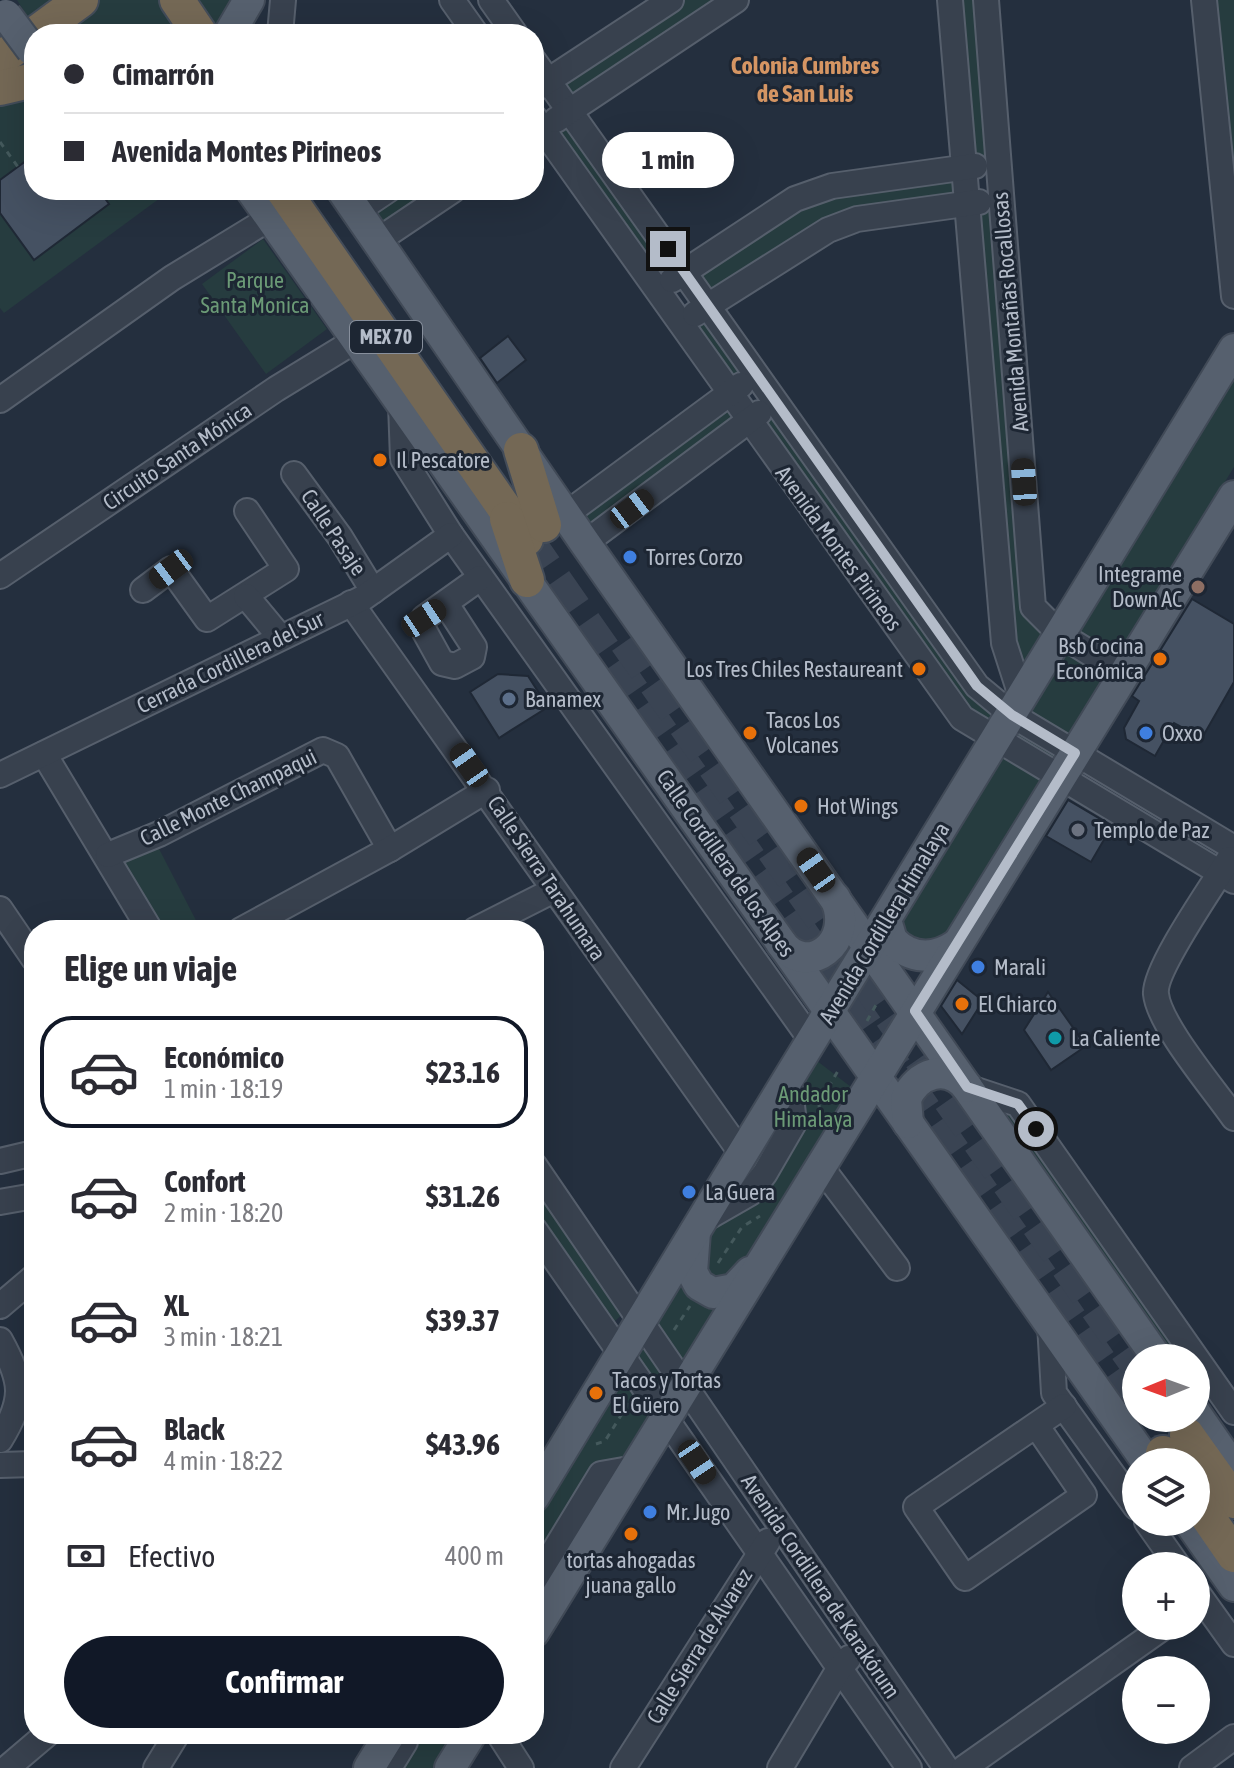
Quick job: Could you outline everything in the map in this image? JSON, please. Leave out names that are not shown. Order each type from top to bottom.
[{"type":"highway","points":[[2,16],[45,0]]},
{"type":"highway","points":[[57,24],[81,0]]},
{"type":"highway","points":[[150,0],[166,24]]},
{"type":"highway","points":[[177,0],[193,24]]},
{"type":"highway","points":[[0,88],[24,57]]},
{"type":"highway","name":"Calle Cordillera de los Alpes","points":[[317,200],[504,477]]},
{"type":"highway","name":"Calle Cordillera de los Alpes","points":[[276,204],[545,526]]},
{"type":"highway","points":[[504,477],[527,580]]},
{"type":"highway","name":"Calle Cordillera de los Alpes","points":[[1176,1438],[1234,1501]]},
{"type":"highway","points":[[1210,1520],[1234,1555]]},
{"type":"main road","points":[[235,24],[248,1]]},
{"type":"main road","points":[[248,1],[249,24]]},
{"type":"main road","points":[[2,16],[24,46]]},
{"type":"main road","name":"Calle Cordillera de los Alpes","points":[[350,201],[377,241],[504,477]]},
{"type":"main road","name":"Calle Cordillera de los Alpes","points":[[276,204],[356,340],[1050,1324],[1176,1438],[1234,1469]]},
{"type":"main road","name":"Avenida Cordillera Himalaya","points":[[544,1480],[639,1318],[789,1079],[806,1032],[830,1012],[1234,349]]},
{"type":"main road","points":[[544,1616],[821,1167],[874,1075],[1234,496]]},
{"type":"main road","name":"Calle Cordillera de los Alpes","points":[[545,526],[585,543],[1147,1344]]},
{"type":"main road","points":[[781,943],[794,954],[810,956],[833,945],[842,926],[834,895]]},
{"type":"main road","points":[[886,920],[892,940],[918,956],[940,955],[956,945]]},
{"type":"main road","points":[[908,1123],[906,1099],[923,1077],[951,1075],[967,1087]]},
{"type":"main road","points":[[698,1225],[692,1272],[699,1285],[713,1293],[734,1289],[768,1252]]},
{"type":"main road","points":[[1199,1536],[1234,1586]]},
{"type":"main road","points":[[369,1768],[384,1744]]},
{"type":"main road","points":[[450,1768],[465,1744]]},
{"type":"street","points":[[281,24],[283,0]]},
{"type":"street","points":[[452,0],[469,24]]},
{"type":"street","points":[[491,0],[508,24]]},
{"type":"street","points":[[544,74],[671,0]]},
{"type":"street","name":"Avenida Montañas Rocallosas","points":[[950,0],[1010,718]]},
{"type":"street","name":"Avenida Montañas Rocallosas","points":[[986,0],[1033,607],[1061,635],[1124,674]]},
{"type":"street","points":[[1204,0],[1234,296]]},
{"type":"street","points":[[544,123],[569,110],[733,1]]},
{"type":"street","name":"Avenida Montes Pirineos","points":[[544,82],[569,110],[977,686],[1010,718],[1068,765],[1227,877]]},
{"type":"street","name":"Avenida Montes Pirineos","points":[[544,137],[962,718],[1010,718]]},
{"type":"street","points":[[656,291],[795,199],[832,186],[998,163]]},
{"type":"street","points":[[377,241],[438,200]]},
{"type":"street","points":[[679,323],[828,230],[857,219],[1001,200]]},
{"type":"street","points":[[0,400],[276,204]]},
{"type":"street","name":"Circuito Santa Mónica","points":[[0,576],[276,389],[356,340]]},
{"type":"street","points":[[545,526],[756,374]]},
{"type":"street","points":[[585,543],[775,401]]},
{"type":"street","name":"Calle Cordillera de los Alpes","points":[[401,404],[403,459],[451,535],[806,1032]]},
{"type":"street","name":"Calle Pasaje","points":[[294,474],[340,537],[373,591]]},
{"type":"street","points":[[143,590],[171,569],[207,619],[286,569],[247,511]]},
{"type":"street","name":"Cerrada Cordillera del Sur","points":[[0,775],[351,603],[373,591],[451,535]]},
{"type":"street","points":[[446,604],[480,578]]},
{"type":"street","points":[[246,596],[280,637]]},
{"type":"street","name":"Calle Sierra Tarahumara","points":[[351,603],[487,790],[552,891],[742,1154]]},
{"type":"street","name":"Calle Monte Champaqui","points":[[108,855],[159,834],[323,750],[337,756],[390,849]]},
{"type":"street","points":[[44,754],[108,855],[144,920]]},
{"type":"street","name":"Avenida Montes Pirineos","points":[[1068,765],[1234,849]]},
{"type":"street","points":[[259,920],[390,849],[487,790]]},
{"type":"street","points":[[1234,849],[1227,877],[1165,964],[1155,990],[1160,1012],[1234,1118]]},
{"type":"street","points":[[495,920],[552,891]]},
{"type":"street","points":[[0,909],[24,944]]},
{"type":"street","points":[[698,1225],[750,1193],[765,1173],[794,1123],[789,1079]]},
{"type":"street","points":[[967,1087],[1018,1104],[1234,1414],[1176,1438]]},
{"type":"street","points":[[0,1161],[24,1155]]},
{"type":"street","points":[[821,1167],[897,1268]]},
{"type":"street","name":"Avenida Cordillera de Karakórum","points":[[544,1180],[946,1768]]},
{"type":"street","points":[[0,1202],[24,1198]]},
{"type":"street","name":"Avenida Cordillera de Karakórum","points":[[544,1244],[909,1768]]},
{"type":"street","points":[[0,1306],[24,1286]]},
{"type":"street","points":[[1050,1324],[1054,1393],[1122,1487]]},
{"type":"street","points":[[0,1340],[16,1372],[18,1410],[0,1440]]},
{"type":"street","points":[[1036,1425],[1084,1495],[965,1578],[916,1507],[1036,1425],[1064,1406]]},
{"type":"street","points":[[0,1465],[24,1464]]},
{"type":"street","points":[[544,1568],[601,1474],[635,1468]]},
{"type":"street","name":"Calle Sierra de Álvarez","points":[[623,1768],[758,1552],[780,1528]]},
{"type":"street","points":[[1210,1613],[1234,1644]]},
{"type":"street","points":[[964,1768],[1145,1640]]},
{"type":"street","points":[[780,1768],[839,1669],[861,1646]]},
{"type":"street","points":[[1192,1768],[1234,1737]]},
{"type":"street","points":[[7,1768],[35,1744]]},
{"type":"street","points":[[156,1768],[171,1744]]},
{"type":"street","points":[[389,1768],[404,1744]]},
{"type":"street","points":[[505,1744],[521,1768]]},
{"type":"path","points":[[0,142],[18,167]]},
{"type":"green space","points":[[17,0],[233,0],[216,24],[33,24]]},
{"type":"green space","points":[[671,0],[732,0],[569,110],[548,80]]},
{"type":"green space","points":[[950,0],[986,0],[998,163],[963,168],[965,202],[1001,200],[1033,607],[1061,635],[1022,699],[965,203],[857,219],[708,306],[756,374],[729,393],[748,421],[776,401],[1012,715],[997,739],[962,718],[748,422],[585,543],[565,515],[729,394],[679,323],[707,306],[684,273],[656,291],[544,128],[569,110],[684,272],[795,199],[962,168]]},
{"type":"green space","points":[[1204,0],[1234,0],[1234,296]]},
{"type":"green space","points":[[24,94],[24,200],[157,200],[4,313],[0,308],[0,99]]},
{"type":"green space","points":[[373,200],[438,200],[377,241],[357,211]]},
{"type":"green space","name":"Parque Santa Monica","points":[[263,239],[327,329],[266,374],[202,284]]},
{"type":"green space","points":[[1234,360],[1234,467],[944,943],[906,939],[895,917]]},
{"type":"green space","points":[[156,843],[196,920],[150,920],[119,861]]},
{"type":"green space","name":"Andador Himalaya","points":[[812,1057],[855,1090],[544,1595],[544,1498]]},
{"type":"green space","points":[[992,1102],[1013,1111],[1175,1344],[1163,1344]]},
{"type":"green space","points":[[544,1191],[625,1312],[607,1328],[544,1237]]},
{"type":"green space","points":[[394,1744],[452,1744],[437,1768],[380,1768]]},
{"type":"building","points":[[24,162],[24,200],[106,200],[109,204],[34,260],[0,213],[0,180]]},
{"type":"building","points":[[508,336],[526,360],[497,383],[480,358]]},
{"type":"building","points":[[1192,599],[1234,624],[1234,682],[1202,738],[1174,723],[1155,756],[1126,739],[1124,728],[1139,701],[1132,696]]},
{"type":"building","name":"Banamex","points":[[498,674],[528,676],[548,707],[499,738],[470,692]]},
{"type":"building","name":"Templo de Paz","points":[[1068,800],[1112,826],[1091,862],[1046,836]]},
{"type":"building","name":"El Chiarco","points":[[957,980],[983,1001],[962,1034],[941,1006]]},
{"type":"building","name":"La Caliente","points":[[1048,992],[1086,1046],[1051,1070],[1024,1030]]},
{"type":"tunnel","points":[[526,539],[1122,1394]]},
{"type":"tunnel","points":[[626,641],[1123,1344]]},
{"type":"place","name":"Il Pescatore","points":[[380,460]]},
{"type":"place","name":"Torres Corzo","points":[[630,557]]},
{"type":"place","name":"Integrame Down AC","points":[[1198,587]]},
{"type":"place","name":"Bsb Cocina Económica","points":[[1160,659]]},
{"type":"place","name":"Los Tres Chiles Restaureant","points":[[919,669]]},
{"type":"place","name":"Banamex","points":[[509,699]]},
{"type":"place","name":"Tacos Los Volcanes","points":[[750,733]]},
{"type":"place","name":"Oxxo","points":[[1146,733]]},
{"type":"place","name":"Hot Wings","points":[[801,806]]},
{"type":"place","name":"Templo de Paz","points":[[1078,830]]},
{"type":"place","name":"Marali","points":[[978,967]]},
{"type":"place","name":"El Chiarco","points":[[962,1004]]},
{"type":"place","name":"La Caliente","points":[[1055,1038]]},
{"type":"place","name":"La Guera","points":[[689,1192]]},
{"type":"place","name":"Tacos y Tortas El Güero","points":[[596,1393]]},
{"type":"place","name":"Mr. Jugo","points":[[650,1512]]},
{"type":"place","name":"tortas ahogadas juana gallo","points":[[631,1534]]},
{"type":"district","name":"Colonia Cumbres de San Luis","points":[[805,80]]},
{"type":"route","points":[[668,249],[977,686],[1012,715],[1075,753],[915,1011],[967,1087],[1018,1104],[1036,1129]]}]
